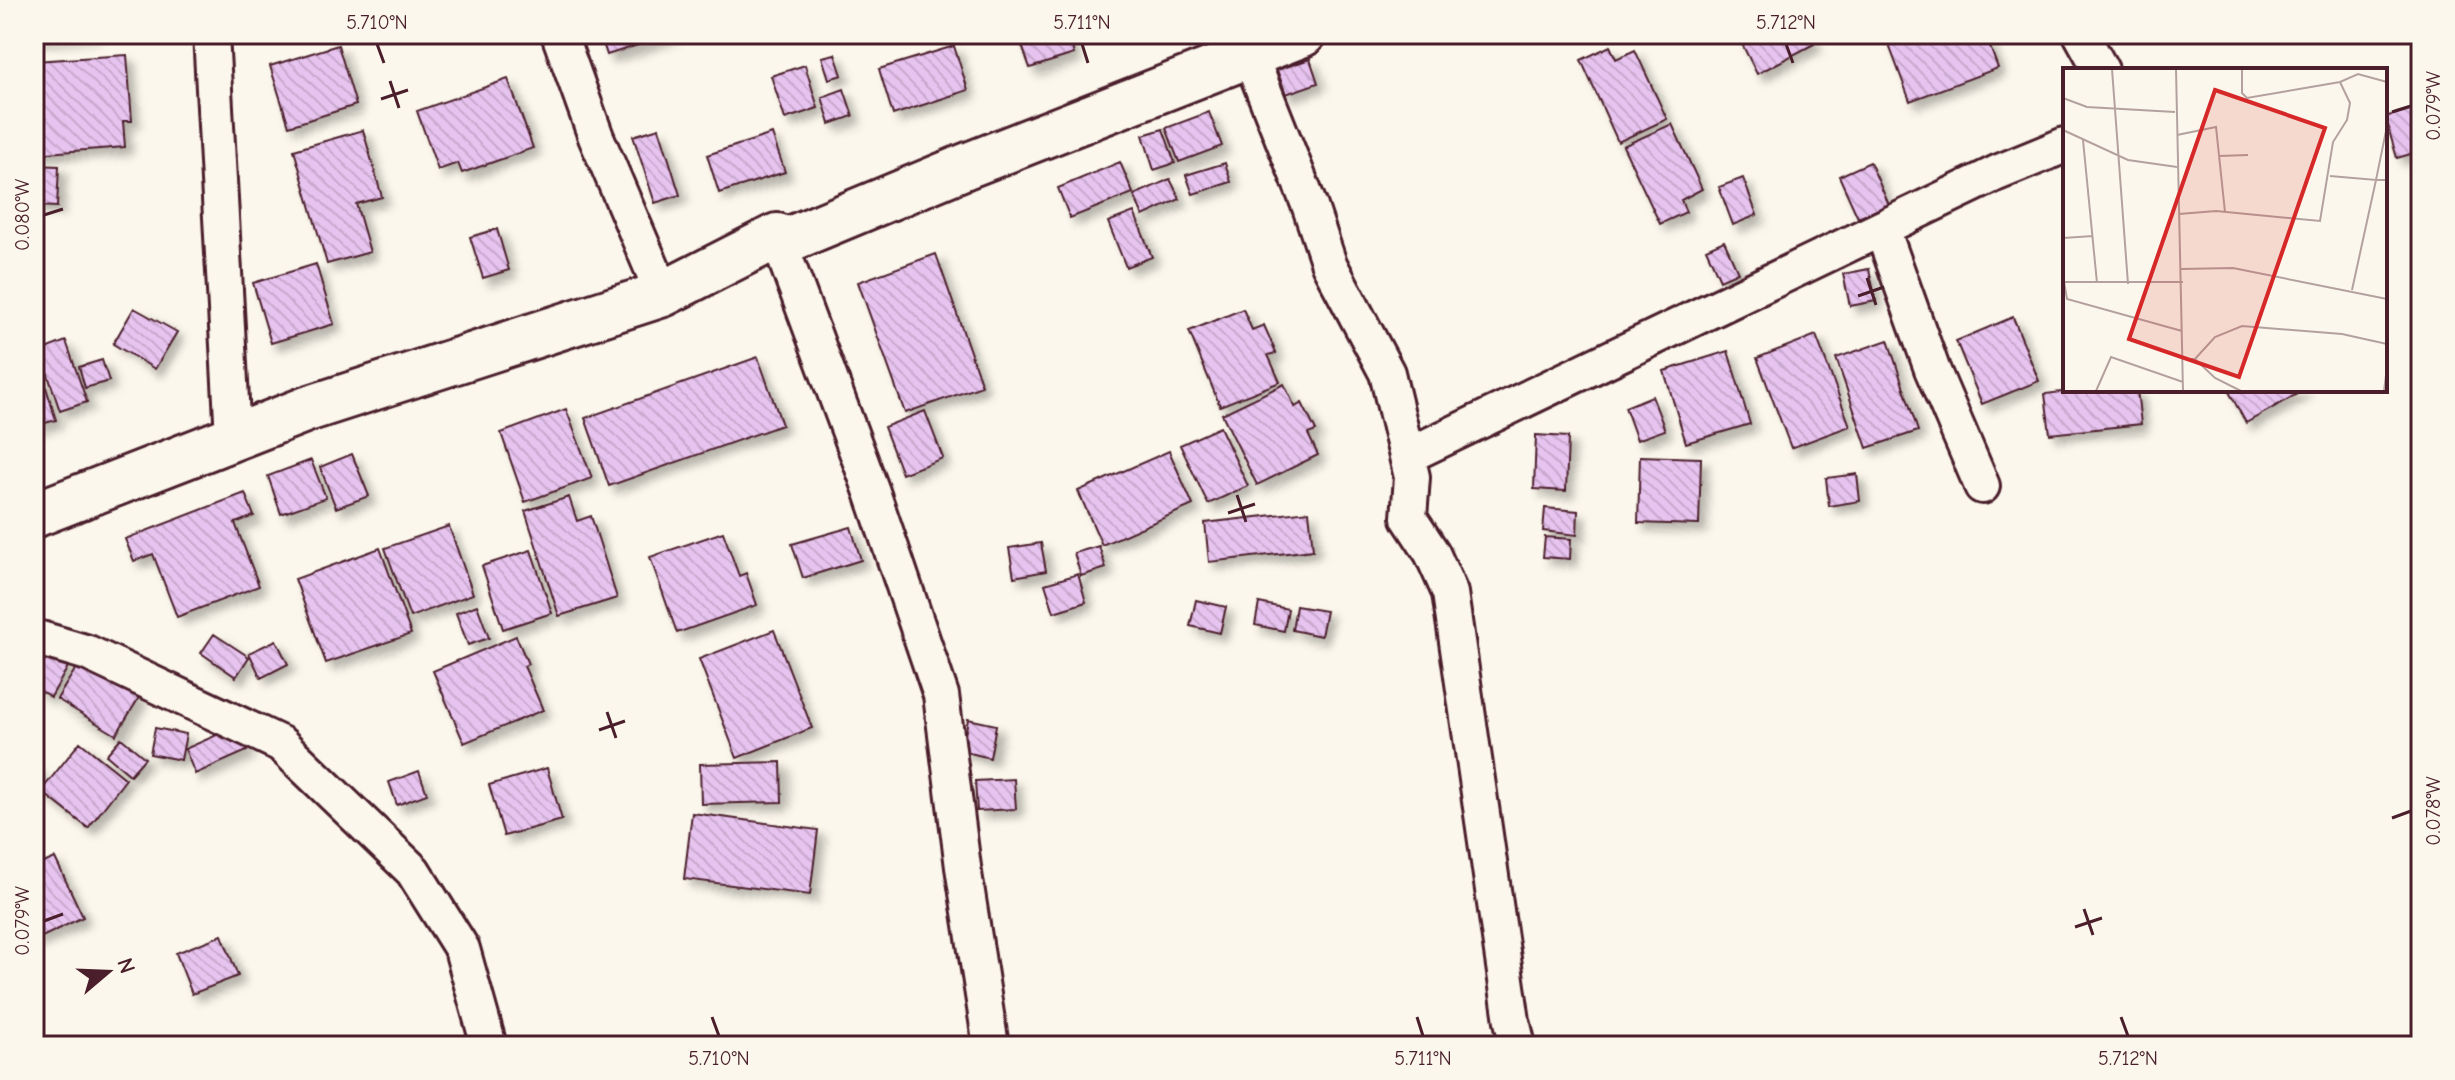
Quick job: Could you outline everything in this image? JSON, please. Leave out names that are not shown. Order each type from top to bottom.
[{"type":"street","points":[[211,34],[233,437]]},
{"type":"street","points":[[559,34],[596,137],[663,294]]},
{"type":"street","points":[[777,236],[783,242],[966,166],[1303,34]]},
{"type":"street","points":[[2081,34],[2100,68]]},
{"type":"street","points":[[1250,56],[1310,207],[1329,264],[1387,373],[1412,477],[1409,518],[1432,553],[1450,593],[1518,1046]]},
{"type":"street","points":[[1407,456],[1997,173],[2063,146]]},
{"type":"street","points":[[1882,229],[1932,369],[1982,486]]},
{"type":"street","points":[[34,515],[307,409],[663,294],[777,236]]},
{"type":"street","points":[[777,236],[872,492],[941,695],[963,867],[991,1046]]},
{"type":"street","points":[[34,637],[88,653],[281,744],[413,871],[462,949],[489,1046]]},
{"type":"building","points":[[34,34],[97,34],[34,39]]},
{"type":"building","points":[[600,34],[672,34],[607,55]]},
{"type":"building","points":[[1018,34],[1068,34],[1074,54],[1030,68]]},
{"type":"building","points":[[1737,34],[1809,34],[1814,44],[1757,74]]},
{"type":"building","points":[[1893,34],[1975,34],[1978,42],[1987,39],[1998,68],[1910,101],[1886,37]]},
{"type":"building","points":[[338,45],[356,105],[289,126],[270,66]]},
{"type":"building","points":[[954,46],[968,90],[893,115],[879,69]]},
{"type":"building","points":[[1610,46],[1616,59],[1635,50],[1667,119],[1618,142],[1581,60]]},
{"type":"building","points":[[835,54],[842,75],[829,79],[822,57]]},
{"type":"building","points":[[127,55],[132,121],[123,121],[125,147],[34,154],[34,61]]},
{"type":"building","points":[[1310,59],[1318,83],[1286,94],[1277,70]]},
{"type":"building","points":[[805,65],[818,108],[785,119],[771,76]]},
{"type":"building","points":[[508,79],[533,148],[462,173],[458,163],[438,170],[417,111]]},
{"type":"building","points":[[844,89],[853,116],[830,124],[822,97]]},
{"type":"building","points":[[2412,109],[2421,139],[2421,151],[2397,158],[2387,116]]},
{"type":"building","points":[[1209,112],[1222,146],[1179,162],[1166,128]]},
{"type":"building","points":[[1672,124],[1702,189],[1681,200],[1686,212],[1660,224],[1623,146]]},
{"type":"building","points":[[659,128],[680,195],[655,203],[633,136]]},
{"type":"building","points":[[1163,129],[1175,163],[1154,170],[1143,135]]},
{"type":"building","points":[[363,130],[382,197],[356,204],[370,252],[327,264],[294,150]]},
{"type":"building","points":[[772,134],[785,172],[719,193],[707,155]]},
{"type":"building","points":[[1120,162],[1133,193],[1070,218],[1058,188]]},
{"type":"building","points":[[1870,162],[1889,205],[1858,218],[1839,176]]},
{"type":"building","points":[[1225,163],[1231,182],[1193,194],[1186,175]]},
{"type":"building","points":[[34,165],[59,166],[57,207],[34,206]]},
{"type":"building","points":[[1743,178],[1757,215],[1733,225],[1719,187]]},
{"type":"building","points":[[1170,179],[1180,199],[1143,216],[1134,195]]},
{"type":"building","points":[[1134,212],[1152,257],[1126,267],[1108,222]]},
{"type":"building","points":[[497,229],[509,270],[483,278],[470,237]]},
{"type":"building","points":[[1724,241],[1738,272],[1720,280],[1706,249]]},
{"type":"building","points":[[936,254],[982,386],[905,413],[858,282]]},
{"type":"building","points":[[316,264],[334,324],[271,343],[253,283]]},
{"type":"building","points":[[1869,269],[1876,301],[1850,306],[1843,274]]},
{"type":"building","points":[[134,308],[177,332],[155,369],[113,344]]},
{"type":"building","points":[[1243,309],[1252,330],[1264,325],[1276,353],[1268,355],[1280,382],[1220,406],[1189,331]]},
{"type":"building","points":[[2013,317],[2039,381],[1982,404],[1956,341]]},
{"type":"building","points":[[1816,335],[1850,426],[1791,448],[1757,358]]},
{"type":"building","points":[[1888,340],[1918,431],[1867,448],[1836,358]]},
{"type":"building","points":[[66,341],[87,402],[60,411],[40,351]]},
{"type":"building","points":[[1728,351],[1750,424],[1686,443],[1664,371]]},
{"type":"building","points":[[758,357],[782,425],[609,486],[585,418]]},
{"type":"building","points":[[102,360],[109,381],[85,388],[79,367]]},
{"type":"building","points":[[42,374],[56,420],[34,426],[34,376]]},
{"type":"building","points":[[1284,384],[1295,407],[1302,403],[1316,431],[1308,434],[1318,455],[1257,485],[1222,414]]},
{"type":"building","points":[[2137,392],[2141,424],[2050,434],[2045,394]]},
{"type":"building","points":[[2229,392],[2300,392],[2246,423]]},
{"type":"building","points":[[1652,396],[1665,430],[1637,440],[1625,407]]},
{"type":"building","points":[[566,409],[592,478],[525,502],[501,433]]},
{"type":"building","points":[[925,411],[943,458],[902,474],[884,427]]},
{"type":"building","points":[[1220,427],[1248,486],[1208,504],[1180,445]]},
{"type":"building","points":[[1536,435],[1568,437],[1566,491],[1534,489]]},
{"type":"building","points":[[1169,451],[1193,505],[1102,545],[1078,491]]},
{"type":"building","points":[[352,454],[369,496],[336,508],[320,467]]},
{"type":"building","points":[[1640,456],[1701,458],[1699,525],[1638,523]]},
{"type":"building","points":[[311,460],[326,498],[281,514],[268,476]]},
{"type":"building","points":[[1857,474],[1860,501],[1829,506],[1826,478]]},
{"type":"building","points":[[245,493],[254,516],[235,523],[259,586],[177,617],[153,554],[134,561],[125,539]]},
{"type":"building","points":[[569,497],[577,521],[591,516],[617,598],[559,616],[525,511]]},
{"type":"building","points":[[1545,508],[1578,511],[1577,535],[1543,531]]},
{"type":"building","points":[[1309,511],[1313,550],[1209,562],[1205,523]]},
{"type":"building","points":[[449,526],[473,594],[410,617],[385,548]]},
{"type":"building","points":[[851,527],[861,560],[803,578],[792,544]]},
{"type":"building","points":[[723,532],[739,576],[746,573],[757,605],[677,633],[650,557]]},
{"type":"building","points":[[1545,537],[1571,539],[1570,559],[1543,557]]},
{"type":"building","points":[[1041,543],[1046,571],[1014,577],[1009,548]]},
{"type":"building","points":[[1099,546],[1106,568],[1081,576],[1074,553]]},
{"type":"building","points":[[380,548],[411,634],[326,663],[295,579]]},
{"type":"building","points":[[531,550],[552,613],[503,629],[482,566]]},
{"type":"building","points":[[1078,574],[1086,602],[1054,612],[1045,584]]},
{"type":"building","points":[[1196,600],[1226,607],[1220,633],[1190,626]]},
{"type":"building","points":[[1259,603],[1288,609],[1284,631],[1255,625]]},
{"type":"building","points":[[477,605],[489,638],[468,645],[456,613]]},
{"type":"building","points":[[1296,606],[1326,611],[1321,636],[1292,630]]},
{"type":"building","points":[[774,630],[812,728],[737,758],[699,659]]},
{"type":"building","points":[[214,634],[249,657],[236,677],[201,653]]},
{"type":"building","points":[[516,636],[528,664],[524,666],[543,710],[464,743],[433,671]]},
{"type":"building","points":[[276,640],[288,664],[261,678],[249,653]]},
{"type":"building","points":[[44,650],[69,665],[51,697],[34,687],[34,666]]},
{"type":"building","points":[[81,660],[140,696],[116,735],[57,699]]},
{"type":"building","points":[[968,719],[996,725],[990,758],[962,751]]},
{"type":"building","points":[[237,726],[247,751],[195,774],[185,749]]},
{"type":"building","points":[[155,728],[186,734],[181,760],[150,754]]},
{"type":"building","points":[[121,738],[145,758],[130,775],[106,755]]},
{"type":"building","points":[[80,742],[126,779],[88,828],[41,791]]},
{"type":"building","points":[[781,762],[782,802],[701,804],[700,764]]},
{"type":"building","points":[[37,766],[44,787],[34,790],[34,767]]},
{"type":"building","points":[[547,768],[562,820],[504,836],[489,785]]},
{"type":"building","points":[[419,771],[427,794],[397,805],[389,782]]},
{"type":"building","points":[[1014,779],[1016,809],[977,811],[975,781]]},
{"type":"building","points":[[692,813],[818,830],[810,895],[684,879]]},
{"type":"building","points":[[55,858],[83,917],[34,941],[34,867]]},
{"type":"building","points":[[222,935],[238,976],[192,994],[176,953]]}]
